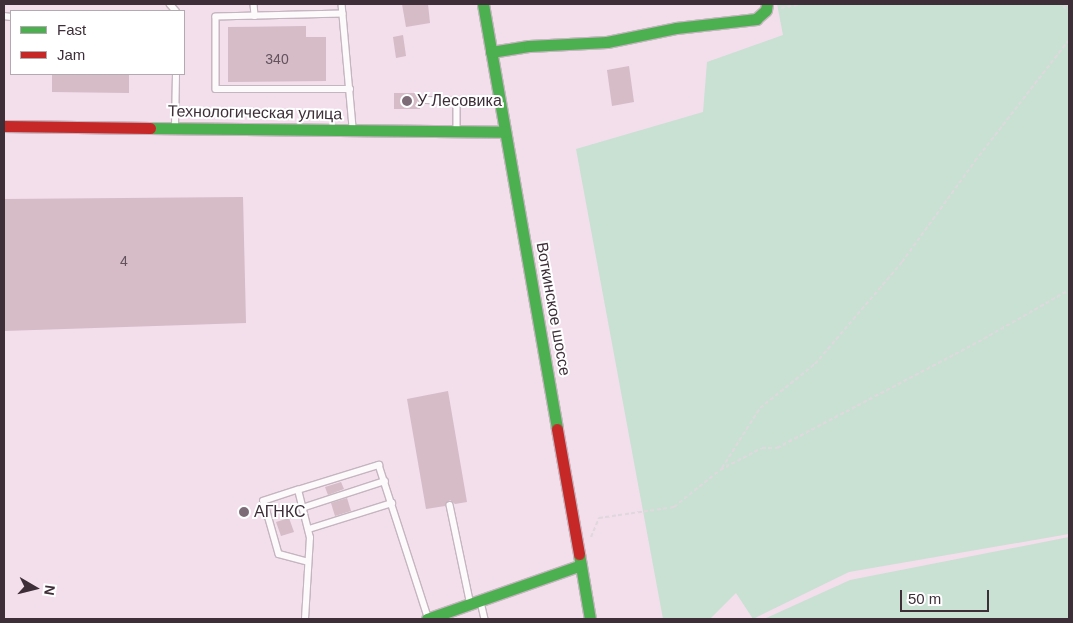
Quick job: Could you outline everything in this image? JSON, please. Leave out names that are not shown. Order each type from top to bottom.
[{"type":"street","name":"Воткинское шоссе","points":[[483,4],[590,619]]},
{"type":"street","points":[[491,52],[529,46],[607,42],[676,28],[756,19],[767,7]]},
{"type":"street","name":"Технологическая улица","points":[[4,126],[505,132]]},
{"type":"street","points":[[428,619],[581,565]]},
{"type":"lane","points":[[254,4],[255,16]]},
{"type":"lane","points":[[342,4],[353,130]]},
{"type":"lane","points":[[343,14],[216,18],[216,88],[350,89]]},
{"type":"lane","points":[[175,128],[176,75]]},
{"type":"lane","points":[[427,100],[457,101],[457,131]]},
{"type":"lane","points":[[308,562],[279,554],[264,501],[379,465],[428,619]]},
{"type":"lane","points":[[302,508],[384,481]]},
{"type":"lane","points":[[298,490],[309,529],[305,619]]},
{"type":"lane","points":[[309,529],[392,503]]},
{"type":"lane","points":[[450,505],[476,602],[485,619]]},
{"type":"path","points":[[767,7],[801,4]]},
{"type":"path","points":[[1058,4],[1069,12]]},
{"type":"path","points":[[1063,6],[1069,5]]},
{"type":"path","points":[[720,470],[760,408],[815,364],[902,262],[975,161],[1069,40]]},
{"type":"path","points":[[590,542],[599,518],[674,507],[720,470],[762,448],[777,448],[978,342],[1069,290]]},
{"type":"green space","points":[[777,4],[1069,4],[1069,534],[849,572],[753,619],[736,593],[710,619],[663,619],[576,149],[703,112],[707,62],[783,35]]},
{"type":"green space","points":[[1069,537],[1069,619],[764,619],[850,580]]},
{"type":"building","points":[[402,4],[428,4],[430,23],[406,27]]},
{"type":"building","points":[[306,26],[306,37],[326,37],[326,81],[228,82],[228,27]]},
{"type":"building","points":[[403,35],[406,56],[396,58],[393,37]]},
{"type":"building","points":[[629,66],[634,102],[612,106],[607,70]]},
{"type":"building","points":[[52,75],[129,75],[129,93],[52,92]]},
{"type":"building","name":"У Лесовика","points":[[394,93],[420,93],[420,109],[394,109]]},
{"type":"building","points":[[243,197],[246,323],[4,331],[4,199]]},
{"type":"building","points":[[448,391],[467,502],[455,504],[450,500],[445,506],[426,509],[407,399]]},
{"type":"building","points":[[341,482],[344,489],[328,495],[325,487]]},
{"type":"building","points":[[347,498],[351,511],[335,516],[331,503]]},
{"type":"building","points":[[289,518],[294,532],[281,536],[276,522]]},
{"type":"traffic: fast","points":[[483,4],[557,429]]},
{"type":"traffic: fast","points":[[491,52],[529,46],[607,42],[676,28],[756,19],[766,10],[767,4]]},
{"type":"traffic: fast","points":[[150,128],[505,132]]},
{"type":"traffic: fast","points":[[579,554],[590,619]]},
{"type":"traffic: fast","points":[[427,619],[581,565]]},
{"type":"traffic: jam","points":[[4,126],[150,128]]},
{"type":"traffic: jam","points":[[557,429],[579,554]]},
{"type":"place","name":"У Лесовика","points":[[407,101]]},
{"type":"place","name":"АГНКС","points":[[244,512]]}]
